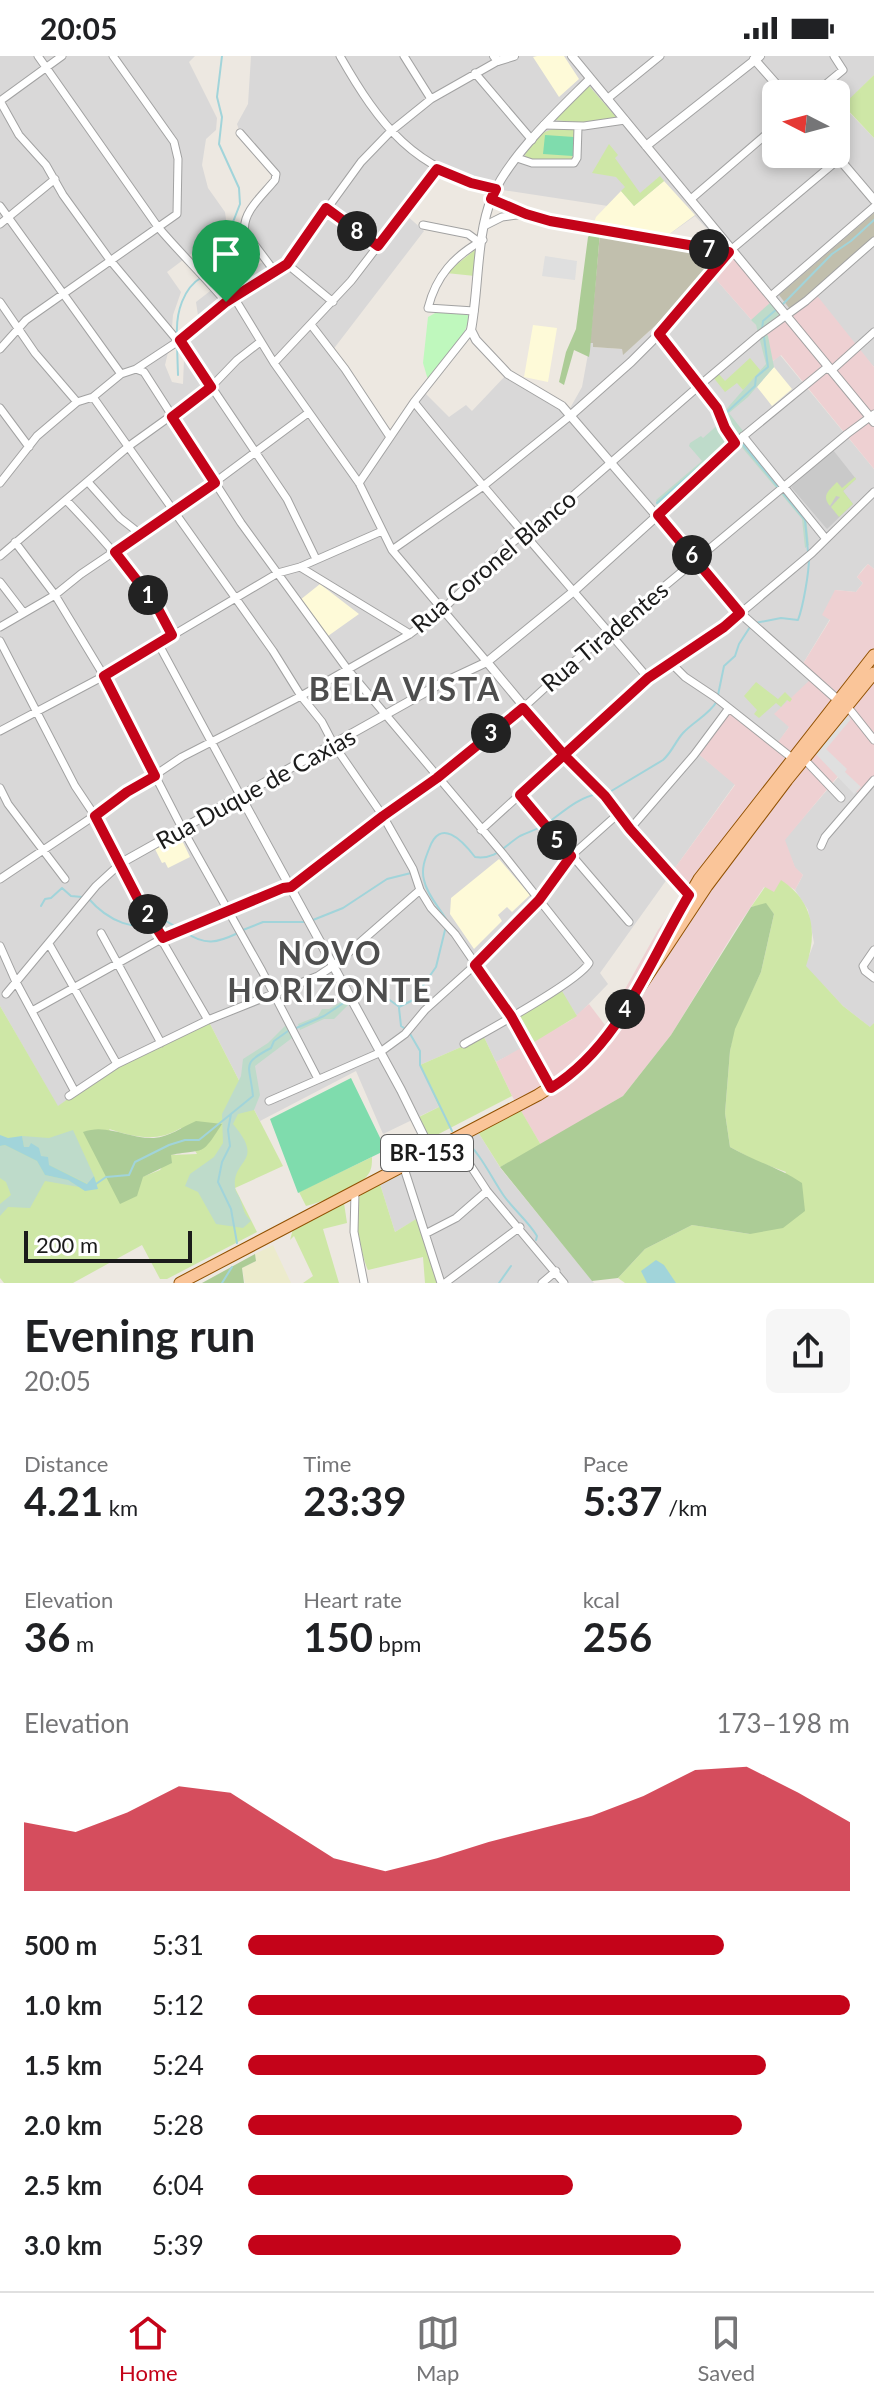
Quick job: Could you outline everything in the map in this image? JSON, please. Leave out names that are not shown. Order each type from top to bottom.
[{"type":"main road","name":"BR-153","points":[[180,1283],[551,1088],[576,1071],[597,1050],[707,886],[843,704],[874,655]]},
{"type":"main road","name":"BR-153","points":[[843,704],[874,673]]},
{"type":"main road","name":"BR-153","points":[[641,984],[689,895],[715,857],[798,761]]},
{"type":"street","points":[[38,56],[158,227],[226,302]]},
{"type":"street","points":[[62,56],[0,101],[19,135],[55,179],[110,260],[178,340],[211,387],[287,499],[316,559]]},
{"type":"street","points":[[0,349],[19,326],[177,214],[178,159],[174,142],[113,56]]},
{"type":"street","points":[[340,56],[364,97],[390,132],[437,169],[496,189]]},
{"type":"street","points":[[404,56],[431,99]]},
{"type":"street","points":[[0,483],[52,421],[77,402],[93,397],[121,374],[136,369],[226,302],[287,264],[361,162],[390,132],[431,99],[496,59],[514,56]]},
{"type":"street","points":[[572,56],[731,251],[873,418]]},
{"type":"street","points":[[607,99],[660,56]]},
{"type":"street","points":[[831,80],[843,70],[834,56]]},
{"type":"street","points":[[646,146],[756,57],[774,80]]},
{"type":"street","points":[[475,73],[532,140]]},
{"type":"street","points":[[359,483],[414,402],[471,330],[481,241],[496,189],[544,125],[590,79]]},
{"type":"street","points":[[544,125],[578,127],[625,120]]},
{"type":"street","points":[[517,158],[532,163],[574,163],[577,158],[578,127]]},
{"type":"street","points":[[240,133],[276,174],[275,180],[243,225],[275,272]]},
{"type":"street","points":[[691,199],[762,138]]},
{"type":"street","points":[[392,550],[482,487],[570,416],[659,334],[731,251],[824,168]]},
{"type":"street","points":[[847,168],[874,200]]},
{"type":"street","points":[[274,363],[333,302],[437,169]]},
{"type":"street","points":[[0,224],[55,179]]},
{"type":"street","points":[[491,199],[550,221],[731,251]]},
{"type":"street","points":[[0,206],[121,374]]},
{"type":"street","points":[[774,298],[874,207]]},
{"type":"street","points":[[326,208],[378,246]]},
{"type":"street","points":[[484,226],[502,217],[526,214]]},
{"type":"street","points":[[423,225],[468,234],[481,241]]},
{"type":"street","points":[[474,311],[428,308],[439,276],[459,256],[481,241]]},
{"type":"street","name":"Rua Coronel Blanco","points":[[0,879],[182,757],[301,696],[410,634],[442,610],[508,546],[611,463],[785,312],[806,301],[874,241]]},
{"type":"street","points":[[867,247],[874,255]]},
{"type":"street","points":[[287,264],[333,302]]},
{"type":"street","points":[[235,299],[274,363],[359,483],[392,550],[523,708],[598,788],[689,895]]},
{"type":"street","points":[[0,302],[35,353],[77,402]]},
{"type":"street","points":[[312,326],[390,437]]},
{"type":"street","points":[[471,330],[476,340],[508,374],[562,406],[740,613],[843,704],[874,740]]},
{"type":"street","name":"Rua Duque de Caxias","points":[[6,994],[87,897],[121,863],[440,684],[487,662],[574,591],[739,440],[825,369],[832,370],[874,332]]},
{"type":"street","points":[[659,334],[717,408],[725,428],[826,539]]},
{"type":"street","points":[[0,556],[129,446],[211,387],[260,342]]},
{"type":"street","points":[[136,369],[144,372],[215,483],[348,670],[500,851],[589,963],[577,975],[464,1044]]},
{"type":"street","points":[[93,397],[322,722],[334,745],[383,816],[414,872],[420,890],[511,1016],[551,1088]]},
{"type":"street","points":[[414,402],[482,487],[648,678]]},
{"type":"street","points":[[0,408],[29,447]]},
{"type":"street","points":[[0,627],[55,595],[139,533],[256,454],[308,413]]},
{"type":"street","name":"Rua Tiradentes","points":[[163,938],[291,887],[437,778],[847,434],[873,418]]},
{"type":"street","points":[[88,482],[120,518],[139,533]]},
{"type":"street","points":[[481,830],[648,678],[740,613],[809,555],[874,492]]},
{"type":"street","points":[[66,500],[115,552],[156,605],[172,635]]},
{"type":"street","points":[[0,731],[104,676],[278,573],[300,567],[382,531]]},
{"type":"street","points":[[15,542],[55,595],[104,676],[183,830],[318,1079]]},
{"type":"street","points":[[300,567],[410,634]]},
{"type":"street","points":[[0,582],[23,612]]},
{"type":"street","points":[[0,641],[75,786],[95,816],[139,901],[208,1020]]},
{"type":"street","points":[[158,643],[401,1090],[431,1151]]},
{"type":"street","points":[[671,663],[841,798]]},
{"type":"street","points":[[630,829],[694,755],[729,708]]},
{"type":"street","points":[[821,846],[825,837],[874,780]]},
{"type":"street","points":[[0,788],[8,804],[65,879]]},
{"type":"street","points":[[520,795],[629,922]]},
{"type":"street","points":[[269,1101],[379,1053],[407,1032],[425,1010],[539,900],[571,856],[618,814]]},
{"type":"street","points":[[0,946],[72,1094],[117,1064],[208,1020],[318,976],[420,890]]},
{"type":"street","points":[[101,933],[161,1043]]},
{"type":"street","points":[[32,1011],[163,938]]},
{"type":"street","points":[[49,944],[117,1064]]},
{"type":"street","points":[[874,950],[865,962],[865,971],[874,978]]},
{"type":"street","points":[[453,1139],[487,1191],[564,1283]]},
{"type":"street","points":[[403,1165],[443,1283],[520,1227]]},
{"type":"street","points":[[427,1233],[456,1218],[487,1191]]},
{"type":"street","points":[[355,1192],[354,1232],[364,1283]]},
{"type":"street","points":[[542,1283],[556,1271]]},
{"type":"shaded area","points":[[0,56],[195,56],[189,62],[217,118],[216,130],[206,139],[202,165],[208,188],[225,212],[227,227],[167,272],[181,292],[173,315],[165,365],[172,382],[183,384],[185,334],[199,322],[196,302],[214,288],[265,261],[243,225],[276,174],[240,133],[237,124],[248,104],[251,56],[874,56],[874,75],[850,99],[850,80],[762,80],[762,168],[850,168],[850,113],[874,138],[874,367],[857,348],[786,314],[695,216],[664,238],[608,206],[496,189],[437,169],[404,213],[424,231],[332,351],[390,437],[423,391],[449,417],[466,405],[472,411],[508,373],[569,410],[582,387],[590,343],[593,347],[622,349],[623,354],[713,276],[756,325],[773,361],[780,355],[874,469],[874,569],[868,564],[863,569],[857,577],[863,583],[856,592],[835,590],[830,619],[801,667],[813,678],[787,705],[789,727],[778,743],[695,751],[735,784],[600,973],[608,984],[577,1016],[561,991],[516,1019],[531,1044],[496,1062],[484,1037],[420,1065],[439,1107],[383,1134],[356,1071],[260,1121],[208,1020],[58,1107],[0,1006]]},
{"type":"shaded area","points":[[564,56],[579,79],[559,97],[533,57]]},
{"type":"shaded area","points":[[664,181],[695,215],[664,238],[593,225],[596,217],[621,191],[634,206]]},
{"type":"shaded area","points":[[874,213],[874,237],[793,313],[779,295]]},
{"type":"shaded area","points":[[600,233],[719,257],[656,325],[623,355],[622,349],[593,347],[590,343]]},
{"type":"shaded area","points":[[729,252],[786,313],[815,293],[874,367],[874,469],[781,355],[773,361],[756,325],[713,276]]},
{"type":"shaded area","points":[[545,256],[577,261],[575,280],[542,276]]},
{"type":"shaded area","points":[[533,325],[557,328],[548,382],[524,377]]},
{"type":"shaded area","points":[[774,367],[792,389],[772,406],[757,387]]},
{"type":"shaded area","points":[[833,450],[856,479],[843,491],[853,504],[827,529],[791,487]]},
{"type":"shaded area","points":[[868,564],[874,569],[874,778],[860,795],[839,775],[785,840],[795,867],[803,875],[795,890],[781,881],[774,893],[764,887],[671,1035],[623,1096],[541,1145],[496,1062],[571,1020],[589,1004],[605,1025],[658,930],[687,889],[672,872],[735,785],[695,751],[727,705],[778,742],[789,727],[774,714],[812,678],[801,667],[830,620],[822,615],[835,590],[856,592],[863,583],[857,577]]},
{"type":"shaded area","points":[[320,584],[359,614],[328,636],[300,600]]},
{"type":"shaded area","points":[[846,714],[851,719],[826,749],[861,787],[854,794],[814,752]]},
{"type":"shaded area","points":[[840,775],[874,778],[874,1023],[871,1028],[843,1006],[805,966],[814,943],[808,910],[795,890],[803,875],[795,868],[784,840]]},
{"type":"shaded area","points":[[180,836],[190,857],[168,868],[155,849]]},
{"type":"shaded area","points":[[499,859],[530,895],[512,912],[507,907],[498,915],[502,921],[474,949],[450,914],[451,898]]},
{"type":"shaded area","points":[[478,1132],[501,1169],[594,1283],[441,1283],[420,1217],[395,1232],[380,1184]]},
{"type":"green space","points":[[874,75],[874,138],[850,112],[850,98]]},
{"type":"green space","points":[[589,86],[617,118],[584,123],[555,120]]},
{"type":"green space","points":[[559,128],[575,130],[572,160],[524,158],[537,138]]},
{"type":"green space","points":[[545,135],[574,137],[573,156],[543,154]]},
{"type":"green space","points":[[609,144],[618,155],[615,158],[640,193],[660,176],[664,181],[634,206],[621,191],[625,187],[616,177],[592,173]]},
{"type":"green space","points":[[593,231],[600,232],[589,357],[574,350],[564,385],[559,382],[566,352],[576,329],[588,237]]},
{"type":"green space","points":[[479,249],[475,276],[446,273]]},
{"type":"green space","points":[[771,302],[780,314],[765,332],[774,367],[729,413],[743,431],[739,436],[806,516],[809,545],[805,548],[802,519],[734,438],[722,414],[766,364],[756,325],[751,320]]},
{"type":"green space","points":[[437,312],[471,316],[463,335],[428,380],[423,363],[428,317]]},
{"type":"green space","points":[[750,358],[761,371],[743,390],[737,383],[725,392],[713,377],[718,373],[725,381]]},
{"type":"green space","points":[[721,422],[730,443],[657,505],[656,500],[702,461],[689,446],[690,443],[701,436],[703,438]]},
{"type":"green space","points":[[855,477],[843,491],[853,504],[839,517],[831,507],[840,497],[836,496],[830,506],[827,493],[837,482],[842,488]]},
{"type":"green space","points":[[756,682],[778,699],[785,692],[792,699],[781,707],[776,703],[759,718],[754,714],[757,710],[744,696]]},
{"type":"green space","points":[[781,880],[800,898],[810,918],[812,941],[806,966],[843,1006],[870,1027],[874,1023],[874,1283],[625,1283],[618,1278],[645,1249],[692,1225],[750,1234],[786,1172],[730,1147],[725,1113],[734,1029],[761,972],[774,914],[766,904],[751,907],[765,887],[774,892]]},
{"type":"green space","points":[[766,903],[774,914],[761,972],[735,1029],[725,1113],[730,1147],[802,1183],[805,1211],[783,1228],[750,1234],[692,1225],[645,1249],[618,1278],[592,1281],[500,1167],[623,1096],[671,1035],[751,907]]},
{"type":"green space","points":[[562,991],[577,1016],[531,1044],[516,1018]]},
{"type":"green space","points":[[347,998],[349,1004],[334,1019],[324,1019],[300,1030],[298,1024]]},
{"type":"green space","points":[[0,1006],[58,1106],[117,1064],[208,1020],[283,1166],[235,1188],[257,1232],[167,1279],[160,1279],[142,1245],[73,1283],[4,1283],[0,1278]],"holes":[[[181,1128],[197,1154],[171,1155],[160,1170],[142,1177],[109,1129],[154,1137]]]},
{"type":"green space","points":[[285,1026],[292,1038],[255,1066],[260,1095],[254,1110],[238,1114],[233,1124],[247,1146],[245,1159],[235,1178],[235,1189],[251,1221],[243,1228],[216,1224],[198,1192],[185,1186],[190,1174],[214,1157],[223,1143],[222,1114],[241,1076],[243,1059],[268,1043]]},
{"type":"green space","points":[[484,1037],[512,1096],[429,1139],[419,1117],[439,1107],[420,1065]]},
{"type":"green space","points":[[351,1078],[386,1150],[298,1193],[270,1119]]},
{"type":"green space","points":[[520,1109],[541,1145],[500,1167],[478,1132]]},
{"type":"green space","points":[[196,1121],[222,1124],[205,1147],[171,1155],[172,1163],[143,1177],[137,1196],[120,1204],[83,1132],[101,1129],[154,1138]]},
{"type":"green space","points":[[73,1130],[94,1176],[88,1184],[49,1165],[29,1147],[24,1147],[22,1136],[49,1138]]},
{"type":"green space","points":[[5,1145],[37,1161],[45,1175],[68,1180],[79,1187],[45,1181],[30,1208],[8,1207],[0,1216],[0,1204],[11,1195],[6,1182],[0,1178],[0,1146]]},
{"type":"green space","points":[[372,1157],[370,1171],[363,1180],[339,1194],[306,1206],[299,1192]]},
{"type":"green space","points":[[380,1184],[395,1232],[421,1216],[440,1283],[425,1283],[423,1257],[368,1270],[358,1234],[357,1205],[363,1193]]},
{"type":"green space","points":[[344,1203],[347,1223],[323,1229],[339,1283],[303,1283],[313,1276],[294,1236],[290,1240],[293,1229]]},
{"type":"green space","points":[[273,1245],[291,1283],[245,1283],[242,1268],[256,1261],[255,1254]]},
{"type":"green space","points":[[255,1254],[256,1261],[242,1268],[244,1283],[202,1283]]},
{"type":"water","points":[[0,1135],[8,1138],[22,1136],[24,1147],[29,1147],[31,1143],[39,1148],[41,1156],[48,1157],[49,1165],[87,1184],[94,1176],[98,1189],[85,1191],[68,1180],[45,1175],[37,1161],[5,1145],[0,1146]]},
{"type":"water","points":[[656,1260],[664,1265],[676,1283],[647,1283],[641,1271]]},
{"type":"waterway","points":[[208,275],[229,268],[236,252],[231,236],[240,204],[239,188],[219,144],[222,117],[217,97],[222,56]]},
{"type":"waterway","points":[[783,304],[832,254],[874,220]]},
{"type":"waterway","points":[[177,334],[182,302],[190,288],[202,277]]},
{"type":"waterway","points":[[762,330],[763,321],[778,308]]},
{"type":"waterway","points":[[736,436],[727,422],[727,412],[755,386],[756,377],[768,367],[764,337]]},
{"type":"waterway","points":[[177,344],[178,375]]},
{"type":"waterway","points":[[657,503],[729,441]]},
{"type":"waterway","points":[[740,441],[805,520],[808,552]]},
{"type":"waterway","points":[[755,623],[781,618],[798,620],[809,558]]},
{"type":"waterway","points":[[718,695],[724,666],[735,656],[750,627]]},
{"type":"waterway","points":[[608,793],[663,760],[683,733],[717,701]]},
{"type":"waterway","points":[[549,822],[578,801],[598,794]]},
{"type":"waterway","points":[[446,919],[428,891],[423,876],[425,860],[439,834],[451,835],[475,857],[482,857],[494,854],[520,836],[544,825]]},
{"type":"waterway","points":[[313,920],[343,908],[387,879],[411,873]]},
{"type":"waterway","points":[[41,906],[45,899],[51,898],[62,888],[71,896],[82,897]]},
{"type":"waterway","points":[[88,898],[104,913],[123,923],[143,926],[164,920],[180,929]]},
{"type":"waterway","points":[[243,930],[263,922],[307,922]]},
{"type":"waterway","points":[[399,1007],[413,1000],[436,967],[446,926]]},
{"type":"waterway","points":[[185,932],[211,942],[238,933]]},
{"type":"waterway","points":[[353,996],[373,988],[398,1006]]},
{"type":"waterway","points":[[294,1029],[324,1016],[348,1000]]},
{"type":"waterway","points":[[399,1008],[401,1026],[404,1028]]},
{"type":"waterway","points":[[96,1184],[106,1177],[129,1175],[135,1162],[169,1145],[199,1140],[253,1096],[249,1071],[251,1062],[288,1031]]},
{"type":"waterway","points":[[409,1032],[420,1051],[420,1065],[452,1131]]},
{"type":"waterway","points":[[231,1114],[228,1130],[230,1146],[222,1162],[218,1182],[231,1209],[237,1243]]},
{"type":"waterway","points":[[463,1138],[537,1236],[536,1240]]},
{"type":"waterway","points":[[499,1283],[511,1266]]},
{"type":"waterway","points":[[222,1283],[232,1267]]},
{"type":"district","name":"BELA VISTA","points":[[405,690]]},
{"type":"district","name":"NOVO HORIZONTE","points":[[330,972]]},
{"type":"route","points":[[226,302],[180,340],[211,387],[172,417],[215,483],[115,552],[156,605],[172,635],[104,676],[155,776],[95,816],[139,901],[163,938],[291,887],[437,778],[523,708],[565,756],[605,796],[689,895],[641,984],[608,1036],[584,1063],[551,1088],[511,1016],[475,965],[539,900],[571,856],[520,795],[565,756],[648,678],[740,613],[658,515],[735,443],[717,408],[659,334],[729,252],[550,221],[491,199],[496,189],[437,169],[378,246],[326,208],[287,264],[226,302]]}]
